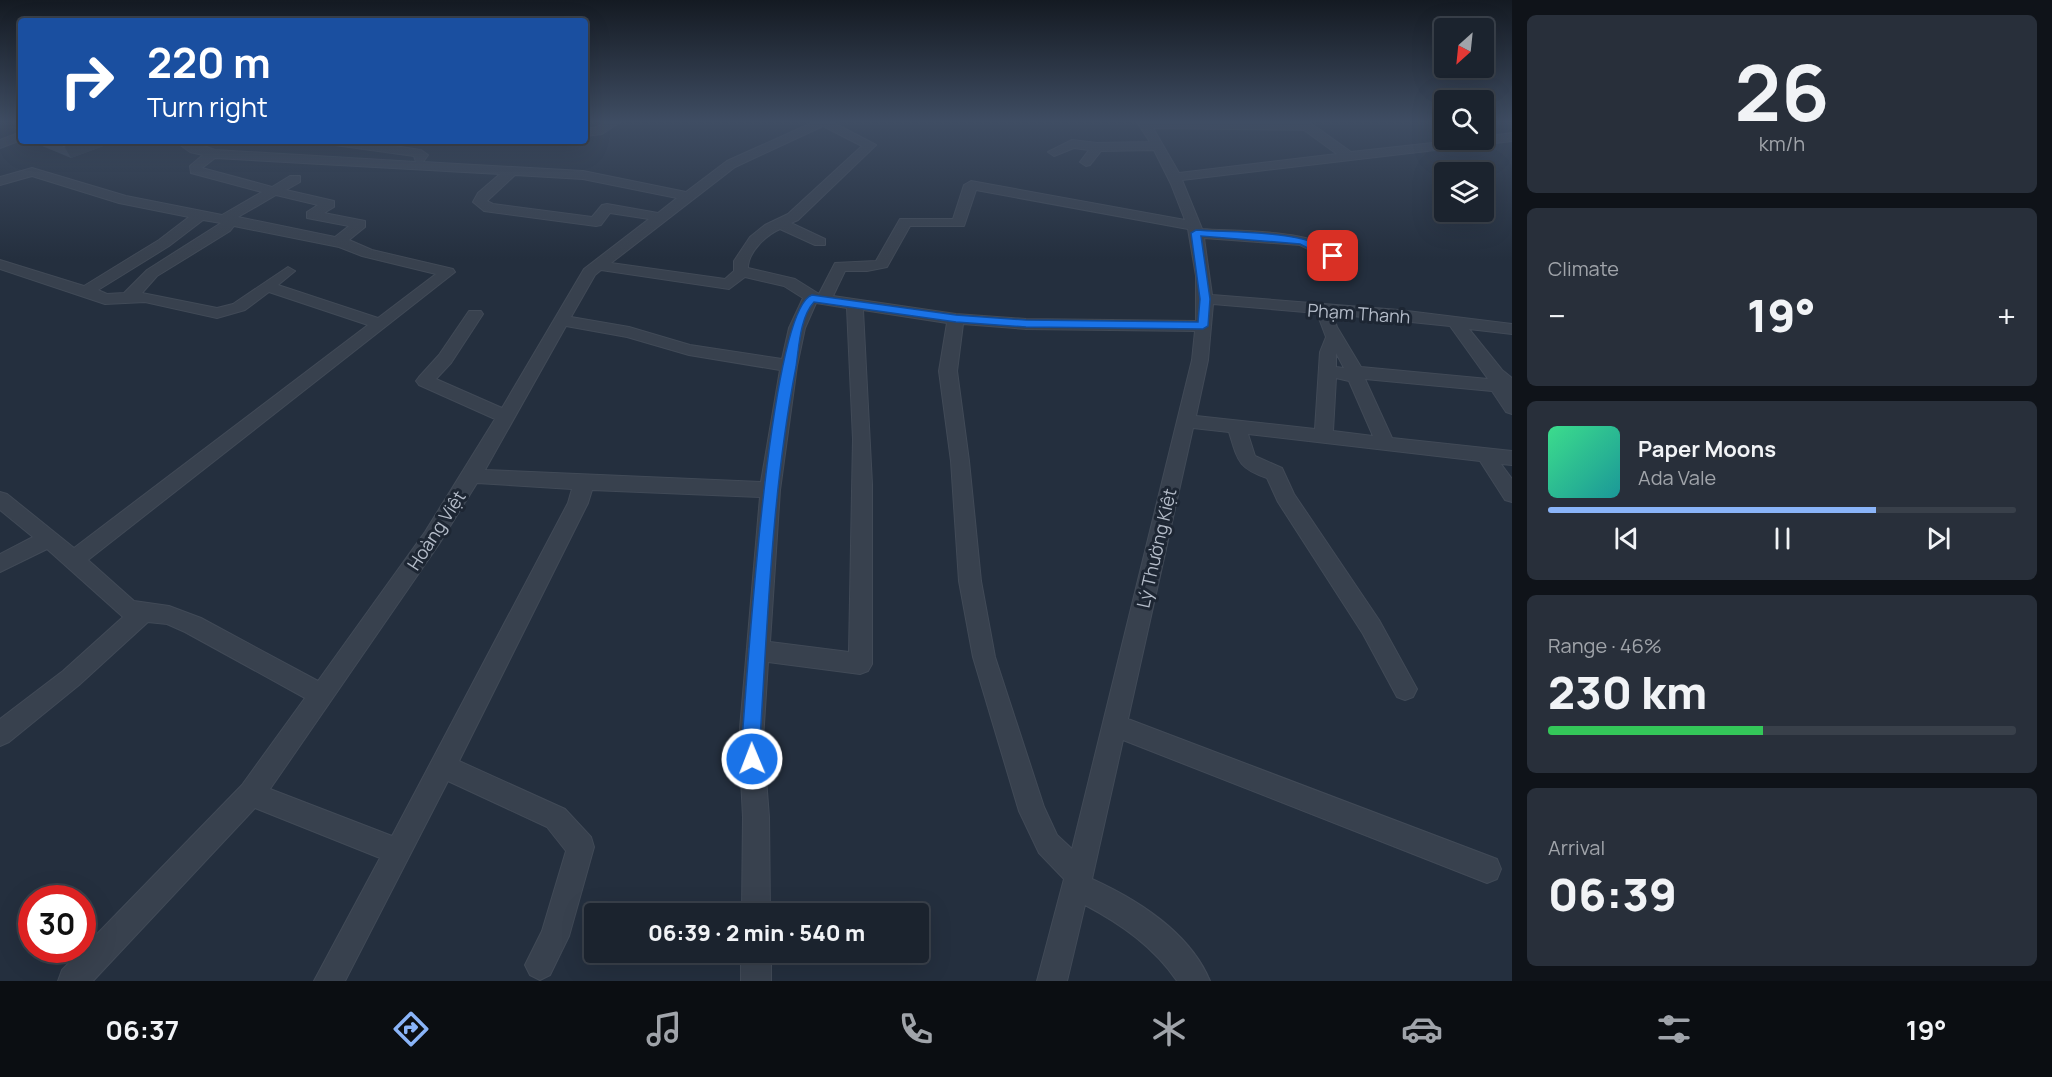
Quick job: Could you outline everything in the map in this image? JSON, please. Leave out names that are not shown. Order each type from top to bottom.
[{"type":"street","points":[[196,168],[203,174],[329,204],[312,215],[360,224],[338,242]]},
{"type":"street","points":[[470,168],[583,175],[686,196]]},
{"type":"street","name":"Hoàng Việt","points":[[73,981],[251,794],[432,538],[472,476],[504,416],[589,272],[726,168]]},
{"type":"street","points":[[597,265],[729,284],[741,272],[741,261],[755,240],[770,228],[793,217],[842,168]]},
{"type":"street","name":"Lý Thường Kiệt","points":[[1052,981],[1115,725],[1200,360],[1205,299],[1194,230],[1170,168]]},
{"type":"street","points":[[1175,177],[1255,168]]},
{"type":"street","points":[[513,170],[483,196],[480,202],[482,204],[489,208],[596,222],[607,208],[659,217]]},
{"type":"street","points":[[0,181],[32,172],[124,200],[338,242],[367,253],[448,272],[74,560]]},
{"type":"street","points":[[127,299],[152,273],[225,228],[230,219],[295,179]]},
{"type":"street","points":[[756,903],[756,817],[751,740],[770,490],[789,366],[797,328],[806,304],[818,299],[840,266],[867,267],[882,264],[905,222],[914,220],[959,222],[970,185],[1194,230],[1295,240],[1317,246],[1333,256]]},
{"type":"street","points":[[86,291],[164,243],[202,214]]},
{"type":"street","points":[[781,224],[820,242]]},
{"type":"street","points":[[0,264],[105,299],[145,297],[217,313],[239,307],[288,270]]},
{"type":"street","points":[[741,272],[789,281],[818,299],[956,319],[1026,324],[1203,326]]},
{"type":"street","points":[[268,287],[381,324]]},
{"type":"street","name":"Phạm Thanh","points":[[1205,299],[1399,315],[1512,328]]},
{"type":"street","points":[[757,650],[860,664],[863,519],[860,360],[855,304]]},
{"type":"street","points":[[1325,310],[1325,317],[1334,338],[1343,346],[1385,443]]},
{"type":"street","points":[[474,314],[445,359],[426,381],[504,416]]},
{"type":"street","points":[[956,319],[948,371],[960,461],[970,581],[984,657],[1032,811],[1048,844],[1078,880],[1150,928],[1178,955],[1195,981]]},
{"type":"street","points":[[560,320],[629,332],[684,348],[789,366]]},
{"type":"street","points":[[1455,322],[1504,383],[1512,408]]},
{"type":"street","points":[[1324,437],[1328,352],[1334,338]]},
{"type":"street","points":[[1328,373],[1504,383]]},
{"type":"street","points":[[1186,421],[1512,458]]},
{"type":"street","points":[[1238,428],[1248,460],[1257,467],[1275,473],[1286,497],[1371,627],[1405,689]]},
{"type":"street","points":[[1486,455],[1512,495]]},
{"type":"street","points":[[472,476],[770,490]]},
{"type":"street","points":[[330,981],[578,503],[584,483]]},
{"type":"street","points":[[0,499],[74,560],[128,610],[169,615],[193,625],[322,695]]},
{"type":"street","points":[[0,564],[48,539]]},
{"type":"street","points":[[0,734],[71,678],[143,613]]},
{"type":"street","points":[[1115,725],[1487,869]]},
{"type":"street","points":[[443,766],[556,818],[581,847],[555,936],[540,965]]},
{"type":"street","points":[[251,794],[396,851]]},
{"type":"street","points":[[756,963],[756,981]]},
{"type":"route","points":[[752,759],[751,740],[770,490],[779,422],[797,328],[806,304],[812,298],[956,319],[1026,324],[1203,326],[1205,299],[1196,233],[1301,242],[1317,246],[1333,256]]}]
